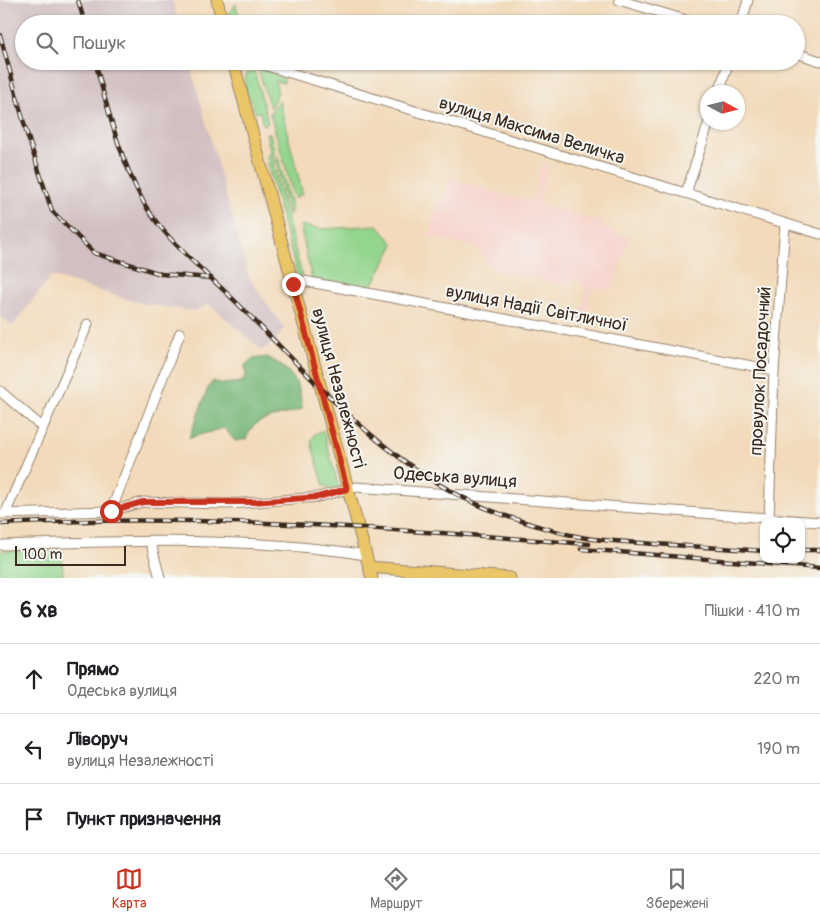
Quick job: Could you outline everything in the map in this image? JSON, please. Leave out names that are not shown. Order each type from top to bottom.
[{"type":"main road","points":[[217,0],[221,15]]},
{"type":"main road","name":"вулиця Незалежності","points":[[236,70],[347,489],[371,572]]},
{"type":"main road","points":[[371,572],[510,578]]},
{"type":"street","points":[[619,0],[669,15]]},
{"type":"street","points":[[744,15],[748,0]]},
{"type":"street","points":[[805,56],[820,60]]},
{"type":"street","name":"вулиця Максима Величка","points":[[280,70],[548,153],[820,234]]},
{"type":"street","points":[[721,85],[726,70]]},
{"type":"street","points":[[686,193],[706,130]]},
{"type":"street","name":"провулок Посадочний","points":[[769,518],[774,370],[786,225]]},
{"type":"street","name":"вулиця Надії Світличної","points":[[293,284],[304,281],[774,370]]},
{"type":"street","points":[[3,514],[88,324]]},
{"type":"street","points":[[111,511],[180,333]]},
{"type":"street","points":[[0,391],[42,427]]},
{"type":"street","name":"Одеська вулиця","points":[[3,514],[111,511],[143,502],[253,502],[318,497],[356,487],[453,493],[760,518]]},
{"type":"street","name":"Одеська вулиця","points":[[805,521],[820,522]]},
{"type":"street","points":[[0,545],[150,540],[247,542],[366,555]]},
{"type":"street","points":[[150,540],[160,578]]},
{"type":"shaded area","points":[[0,0],[172,0],[176,15],[15,15],[15,70],[191,70],[249,278],[284,328],[275,341],[262,350],[209,304],[195,311],[143,304],[51,276],[13,326],[0,316]]},
{"type":"shaded area","points":[[543,162],[548,163],[538,204],[602,222],[602,226],[630,238],[611,290],[591,287],[585,322],[580,322],[586,290],[581,280],[573,278],[568,286],[493,270],[478,248],[429,236],[439,202],[446,202],[448,178],[532,202]]},
{"type":"green space","points":[[236,4],[239,15],[229,15]]},
{"type":"green space","points":[[254,70],[268,123],[263,125],[260,112],[256,113],[247,93],[244,80],[247,74]]},
{"type":"green space","points":[[258,70],[266,70],[284,79],[284,83],[275,81],[278,93],[270,108]]},
{"type":"green space","points":[[279,100],[303,195],[298,194],[297,198],[294,198],[270,113]]},
{"type":"green space","points":[[266,133],[270,133],[274,148],[273,164],[302,276],[298,278],[268,167],[267,155],[271,154]]},
{"type":"green space","points":[[277,154],[292,209],[289,216],[276,163]]},
{"type":"green space","points":[[300,225],[323,229],[377,225],[394,244],[371,288],[312,280]]},
{"type":"green space","points":[[268,357],[289,372],[297,384],[302,409],[259,422],[252,428],[246,439],[235,441],[224,428],[189,438],[208,388],[213,381],[224,384],[241,382],[246,376],[245,365],[252,359]]},
{"type":"green space","points":[[323,430],[339,487],[332,489],[324,486],[311,442],[315,434]]},
{"type":"green space","points":[[62,550],[63,578],[3,578],[0,574],[0,551]]},
{"type":"railway","points":[[78,0],[82,15]]},
{"type":"railway","points":[[0,35],[27,134],[52,211],[94,253],[161,274],[211,278]]},
{"type":"railway","points":[[97,70],[110,117],[128,171],[145,205],[164,231],[329,396],[393,453],[428,478],[466,499],[506,516],[560,532],[614,541],[760,551]]},
{"type":"railway","points":[[0,524],[148,520],[295,524],[589,544]]},
{"type":"railway","points":[[581,549],[820,568]]},
{"type":"railway","points":[[805,550],[820,550]]},
{"type":"route","points":[[111,511],[143,502],[169,501],[228,504],[318,497],[347,489],[293,284]]}]
